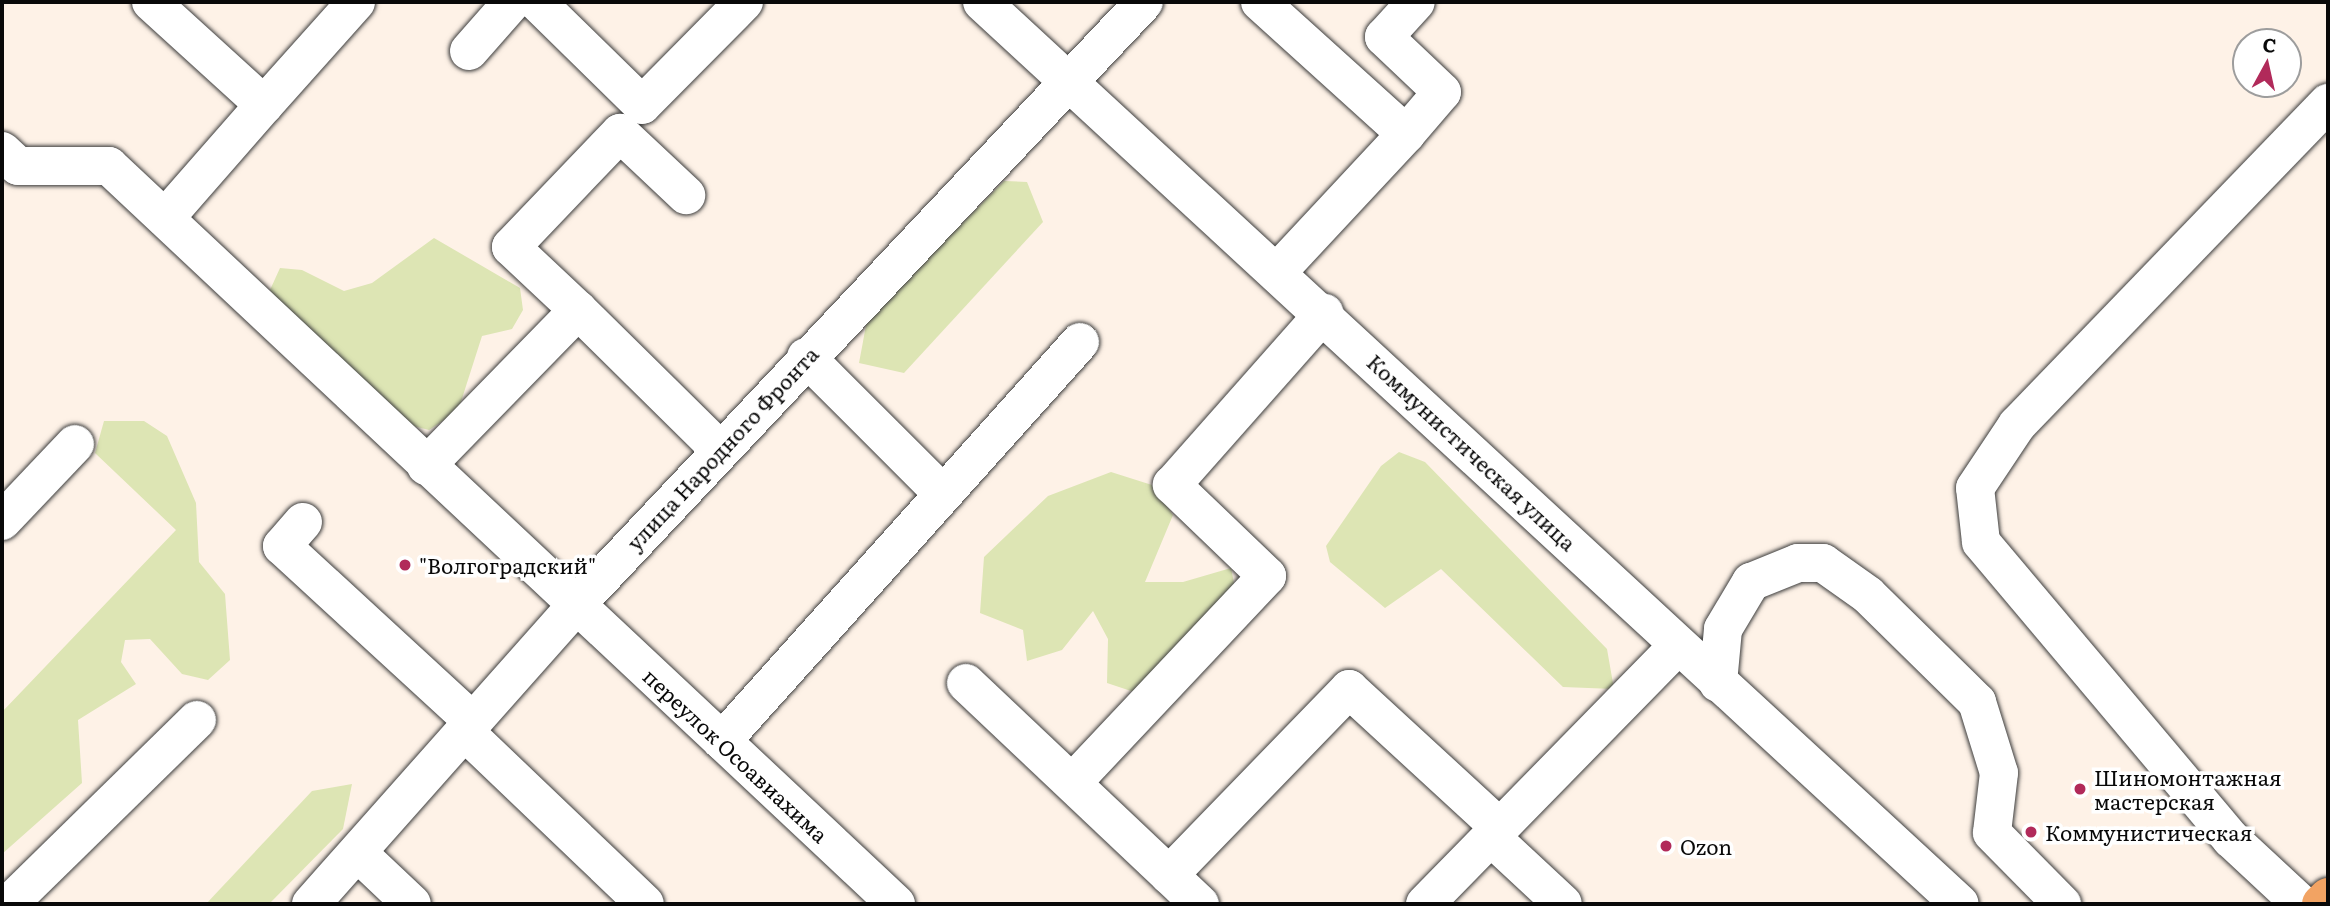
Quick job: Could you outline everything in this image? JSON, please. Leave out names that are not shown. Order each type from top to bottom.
[{"type":"main road","points":[[2321,904],[2328,897]]},
{"type":"street","points":[[151,2],[264,105]]},
{"type":"street","points":[[165,218],[356,2]]},
{"type":"street","points":[[469,51],[512,2]]},
{"type":"street","points":[[537,2],[631,119],[686,195]]},
{"type":"street","points":[[720,450],[511,247],[744,2]]},
{"type":"street","name":"Коммунистическая улица","points":[[982,2],[1067,82],[1279,270],[1678,646],[1960,904]]},
{"type":"street","name":"улица Народного Фронта","points":[[311,904],[576,605],[806,357],[1144,2]]},
{"type":"street","points":[[1260,2],[1406,134]]},
{"type":"street","points":[[1279,270],[1442,92],[1384,37],[1416,2]]},
{"type":"street","points":[[2301,904],[2231,839],[1981,542],[1975,488],[2017,425],[2328,103]]},
{"type":"street","name":"переулок Осоавиахима","points":[[2,151],[18,166],[109,166],[896,904]]},
{"type":"street","points":[[426,466],[578,310]]},
{"type":"street","points":[[1073,782],[1266,576],[1172,485],[1324,313]]},
{"type":"street","points":[[722,741],[1080,342]]},
{"type":"street","points":[[806,357],[942,493]]},
{"type":"street","points":[[2,521],[75,444]]},
{"type":"street","points":[[303,522],[282,546],[468,726],[645,904]]},
{"type":"street","points":[[1718,683],[1723,629],[1751,582],[1798,563],[1823,563],[1868,595],[1977,702],[1998,773],[1992,833],[2062,904]]},
{"type":"street","points":[[1425,904],[1678,646]]},
{"type":"street","points":[[966,683],[1200,904]]},
{"type":"street","points":[[1169,875],[1349,689],[1496,832],[1563,904]]},
{"type":"street","points":[[9,904],[197,720]]},
{"type":"street","points":[[358,853],[412,904]]},
{"type":"green space","points":[[1004,181],[1027,182],[1043,222],[904,373],[859,363],[867,320]]},
{"type":"green space","points":[[434,238],[520,288],[523,310],[512,329],[482,336],[458,411],[429,430],[397,422],[290,322],[270,290],[280,268],[302,270],[344,291],[372,283]]},
{"type":"green space","points":[[104,421],[144,421],[167,436],[196,503],[199,562],[225,594],[230,660],[208,680],[182,674],[150,639],[125,640],[121,662],[136,684],[78,720],[82,783],[2,854],[2,712],[176,530],[95,453]]},
{"type":"green space","points":[[1399,452],[1425,462],[1607,649],[1614,689],[1563,687],[1441,569],[1385,608],[1330,562],[1326,546],[1381,466]]},
{"type":"green space","points":[[1111,472],[1152,485],[1173,515],[1145,582],[1183,582],[1231,568],[1236,593],[1137,693],[1107,683],[1108,639],[1093,611],[1062,650],[1027,661],[1023,630],[980,613],[984,557],[1048,496]]},
{"type":"green space","points":[[352,784],[343,829],[269,904],[206,904],[312,791]]},
{"type":"place","name":"\"Волгоградский\"","points":[[405,565]]},
{"type":"place","name":"Шиномонтажная мастерская","points":[[2080,789]]},
{"type":"place","name":"Коммунистическая","points":[[2031,832]]},
{"type":"place","name":"Ozon","points":[[1666,846]]}]
